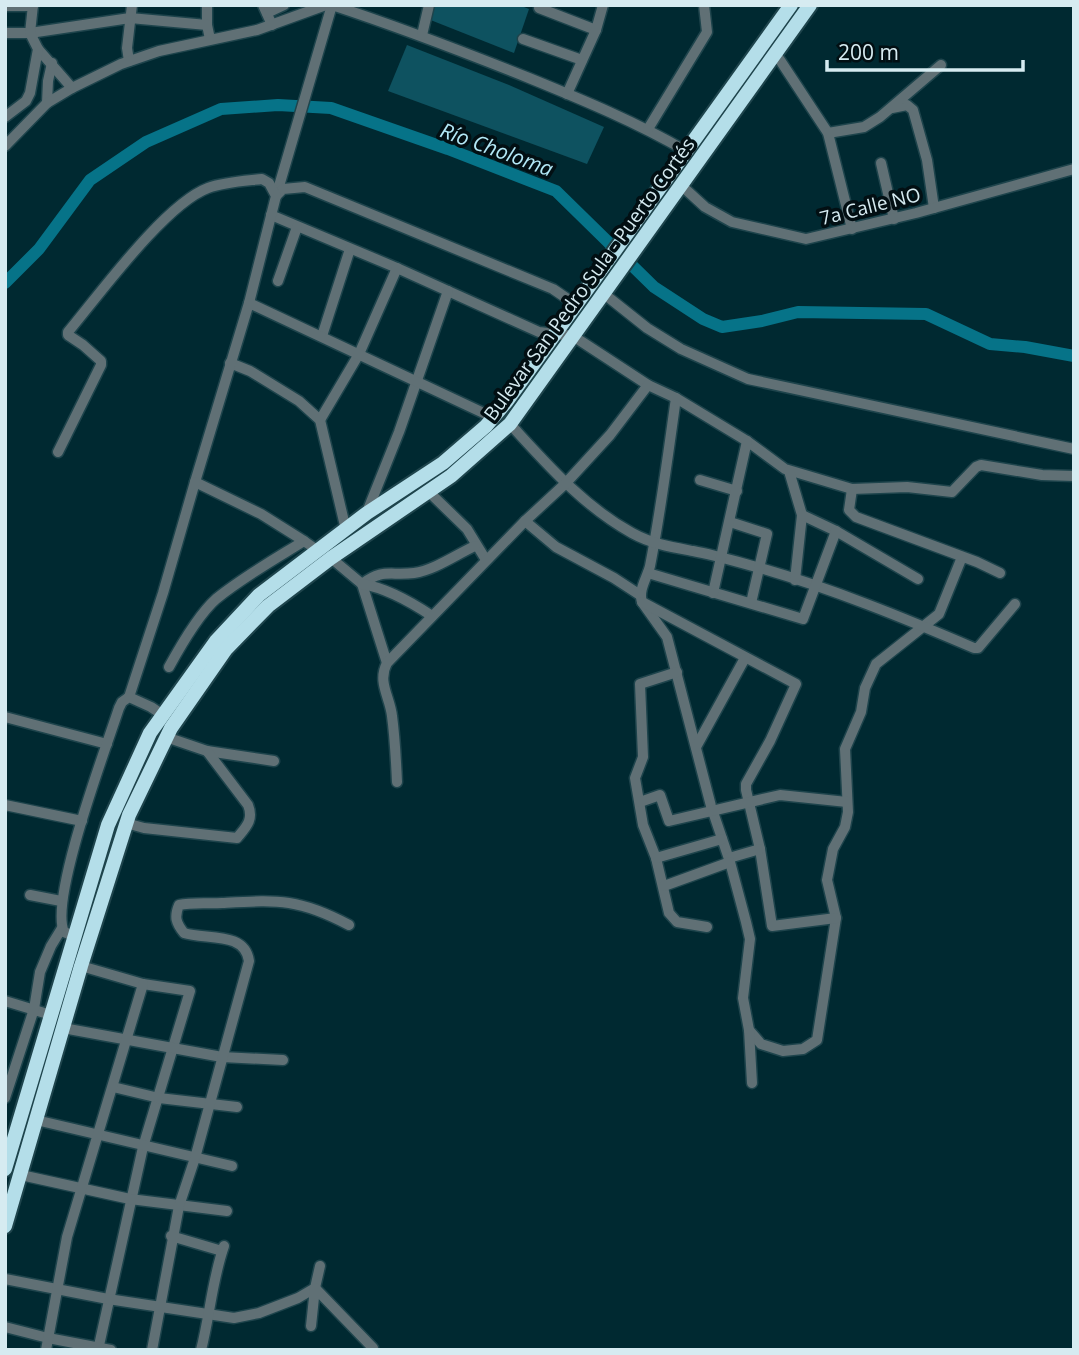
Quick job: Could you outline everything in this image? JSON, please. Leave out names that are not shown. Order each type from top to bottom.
[{"type":"highway","name":"Bulevar San Pedro Sula - Puerto Cortés","points":[[5,1169],[51,1015],[68,932],[108,825],[143,747],[163,715],[216,641],[259,595],[367,513],[443,463],[486,426],[791,5]]},
{"type":"highway","name":"Bulevar San Pedro Sula - Puerto Cortés","points":[[5,1226],[126,823],[166,737],[226,649],[268,606],[331,558],[451,476],[510,424],[810,5]]},
{"type":"street","points":[[128,61],[132,5]]},
{"type":"street","points":[[207,5],[210,39]]},
{"type":"street","points":[[272,25],[265,9],[284,5]]},
{"type":"street","points":[[5,146],[47,103],[128,61],[159,51],[257,30],[326,5]]},
{"type":"street","points":[[5,1098],[34,1009],[40,972],[51,946],[68,932],[61,901],[82,821],[107,744],[122,702],[128,697],[163,593],[332,5],[422,35],[568,94],[648,129],[686,151]]},
{"type":"street","points":[[422,35],[429,5]]},
{"type":"street","points":[[568,94],[596,30],[603,5]]},
{"type":"street","points":[[648,129],[707,32],[704,5]]},
{"type":"street","points":[[5,6],[33,6],[30,33],[38,49],[72,88]]},
{"type":"street","points":[[540,8],[596,30]]},
{"type":"street","points":[[5,33],[30,33],[130,18],[207,25]]},
{"type":"street","points":[[523,39],[582,60]]},
{"type":"street","points":[[5,117],[26,102],[38,49]]},
{"type":"street","points":[[776,54],[828,133],[852,229]]},
{"type":"street","points":[[47,103],[52,63]]},
{"type":"street","points":[[828,133],[864,127],[891,109],[941,65]]},
{"type":"street","points":[[891,109],[907,106],[913,110],[927,160],[934,208]]},
{"type":"street","points":[[881,163],[894,219]]},
{"type":"street","name":"7a Calle NO","points":[[682,186],[705,207],[733,222],[806,239],[894,219],[1074,169]]},
{"type":"street","points":[[58,452],[101,365],[101,361],[68,335],[68,332],[163,220],[207,188],[262,179],[269,183],[276,196]]},
{"type":"street","points":[[276,196],[283,189],[305,187],[553,289],[575,304]]},
{"type":"street","points":[[271,215],[539,332],[573,336],[648,385],[676,398],[747,441],[789,471],[852,489],[907,487],[952,492],[981,465],[1042,475],[1074,477]]},
{"type":"street","points":[[278,281],[297,227]]},
{"type":"street","points":[[322,336],[350,248]]},
{"type":"street","points":[[320,420],[359,354],[397,268]]},
{"type":"street","points":[[606,290],[647,328],[681,349],[748,379],[1074,449]]},
{"type":"street","points":[[367,513],[449,291]]},
{"type":"street","points":[[248,303],[492,417]]},
{"type":"street","points":[[230,363],[250,371],[299,401],[320,420],[346,530]]},
{"type":"street","points":[[397,782],[392,712],[384,690],[383,671],[387,663],[486,560],[565,484],[610,435],[648,385]]},
{"type":"street","points":[[676,398],[654,543],[641,598],[667,637],[712,811],[730,860],[750,939],[743,998],[749,1030],[752,1083]]},
{"type":"street","points":[[510,424],[565,484],[601,513],[633,534],[654,543],[760,568],[978,648],[1015,604]]},
{"type":"street","points":[[713,593],[747,441]]},
{"type":"street","points":[[789,471],[802,515],[795,580]]},
{"type":"street","points":[[700,480],[737,491]]},
{"type":"street","points":[[195,482],[261,514],[317,550]]},
{"type":"street","points":[[852,489],[849,510],[856,517],[1000,573]]},
{"type":"street","points":[[429,492],[457,517],[486,560]]},
{"type":"street","points":[[802,515],[836,531],[918,579]]},
{"type":"street","points":[[525,521],[556,547],[614,578],[641,598],[745,658],[796,684],[770,741],[746,784],[772,926],[836,918]]},
{"type":"street","points":[[730,522],[767,534],[751,604]]},
{"type":"street","points":[[648,573],[803,619],[836,531]]},
{"type":"street","points":[[169,667],[182,642],[215,600],[304,541]]},
{"type":"street","points":[[362,584],[374,575],[414,573],[475,545]]},
{"type":"street","points":[[749,1030],[761,1044],[783,1051],[803,1049],[817,1040],[836,918],[827,880],[833,849],[845,827],[845,749],[861,712],[865,688],[876,664],[939,614],[962,557]]},
{"type":"street","points":[[331,558],[362,584],[379,588],[411,602],[432,616]]},
{"type":"street","points":[[362,584],[387,663]]},
{"type":"street","points":[[696,747],[745,658]]},
{"type":"street","points":[[677,672],[640,684],[643,757],[635,778],[643,825],[656,858],[669,913],[677,922],[707,927]]},
{"type":"street","points":[[128,697],[163,715]]},
{"type":"street","points":[[5,717],[107,744]]},
{"type":"street","points":[[166,737],[207,751],[274,761]]},
{"type":"street","points":[[126,823],[144,828],[237,838],[250,820],[248,805],[207,751]]},
{"type":"street","points":[[640,802],[660,794],[669,821],[780,795],[847,802]]},
{"type":"street","points":[[5,805],[82,821]]},
{"type":"street","points":[[656,858],[722,839]]},
{"type":"street","points":[[664,886],[760,849]]},
{"type":"street","points":[[30,895],[61,901]]},
{"type":"street","points":[[152,1350],[178,1206],[195,1158],[249,961],[243,946],[234,940],[184,933],[177,924],[175,915],[179,905],[261,900],[302,904],[349,925]]},
{"type":"street","points":[[81,966],[143,984],[190,991],[143,1147],[99,1349]]},
{"type":"street","points":[[46,1350],[65,1245],[143,984]]},
{"type":"street","points":[[5,1001],[51,1015]]},
{"type":"street","points":[[63,1028],[222,1056],[283,1060]]},
{"type":"street","points":[[113,1087],[159,1098],[237,1107]]},
{"type":"street","points":[[36,1119],[143,1147],[232,1166]]},
{"type":"street","points":[[21,1175],[131,1199],[228,1211]]},
{"type":"street","points":[[172,1236],[223,1249],[215,1275],[210,1315],[201,1350]]},
{"type":"street","points":[[311,1326],[320,1266]]},
{"type":"street","points":[[5,1279],[108,1299],[234,1318],[259,1313],[298,1298],[315,1288]]},
{"type":"street","points":[[315,1288],[373,1348]]},
{"type":"street","points":[[5,1327],[111,1350]]},
{"type":"shaded area","points":[[434,5],[519,5],[529,9],[514,53],[428,19]]},
{"type":"shaded area","points":[[407,45],[509,85],[604,127],[587,164],[388,91]]},
{"type":"waterway","name":"Río Choloma","points":[[5,283],[39,249],[90,180],[146,142],[221,109],[278,105],[331,108],[556,191],[654,287],[703,319],[722,327],[798,312],[926,314],[990,344],[1074,356]]}]
